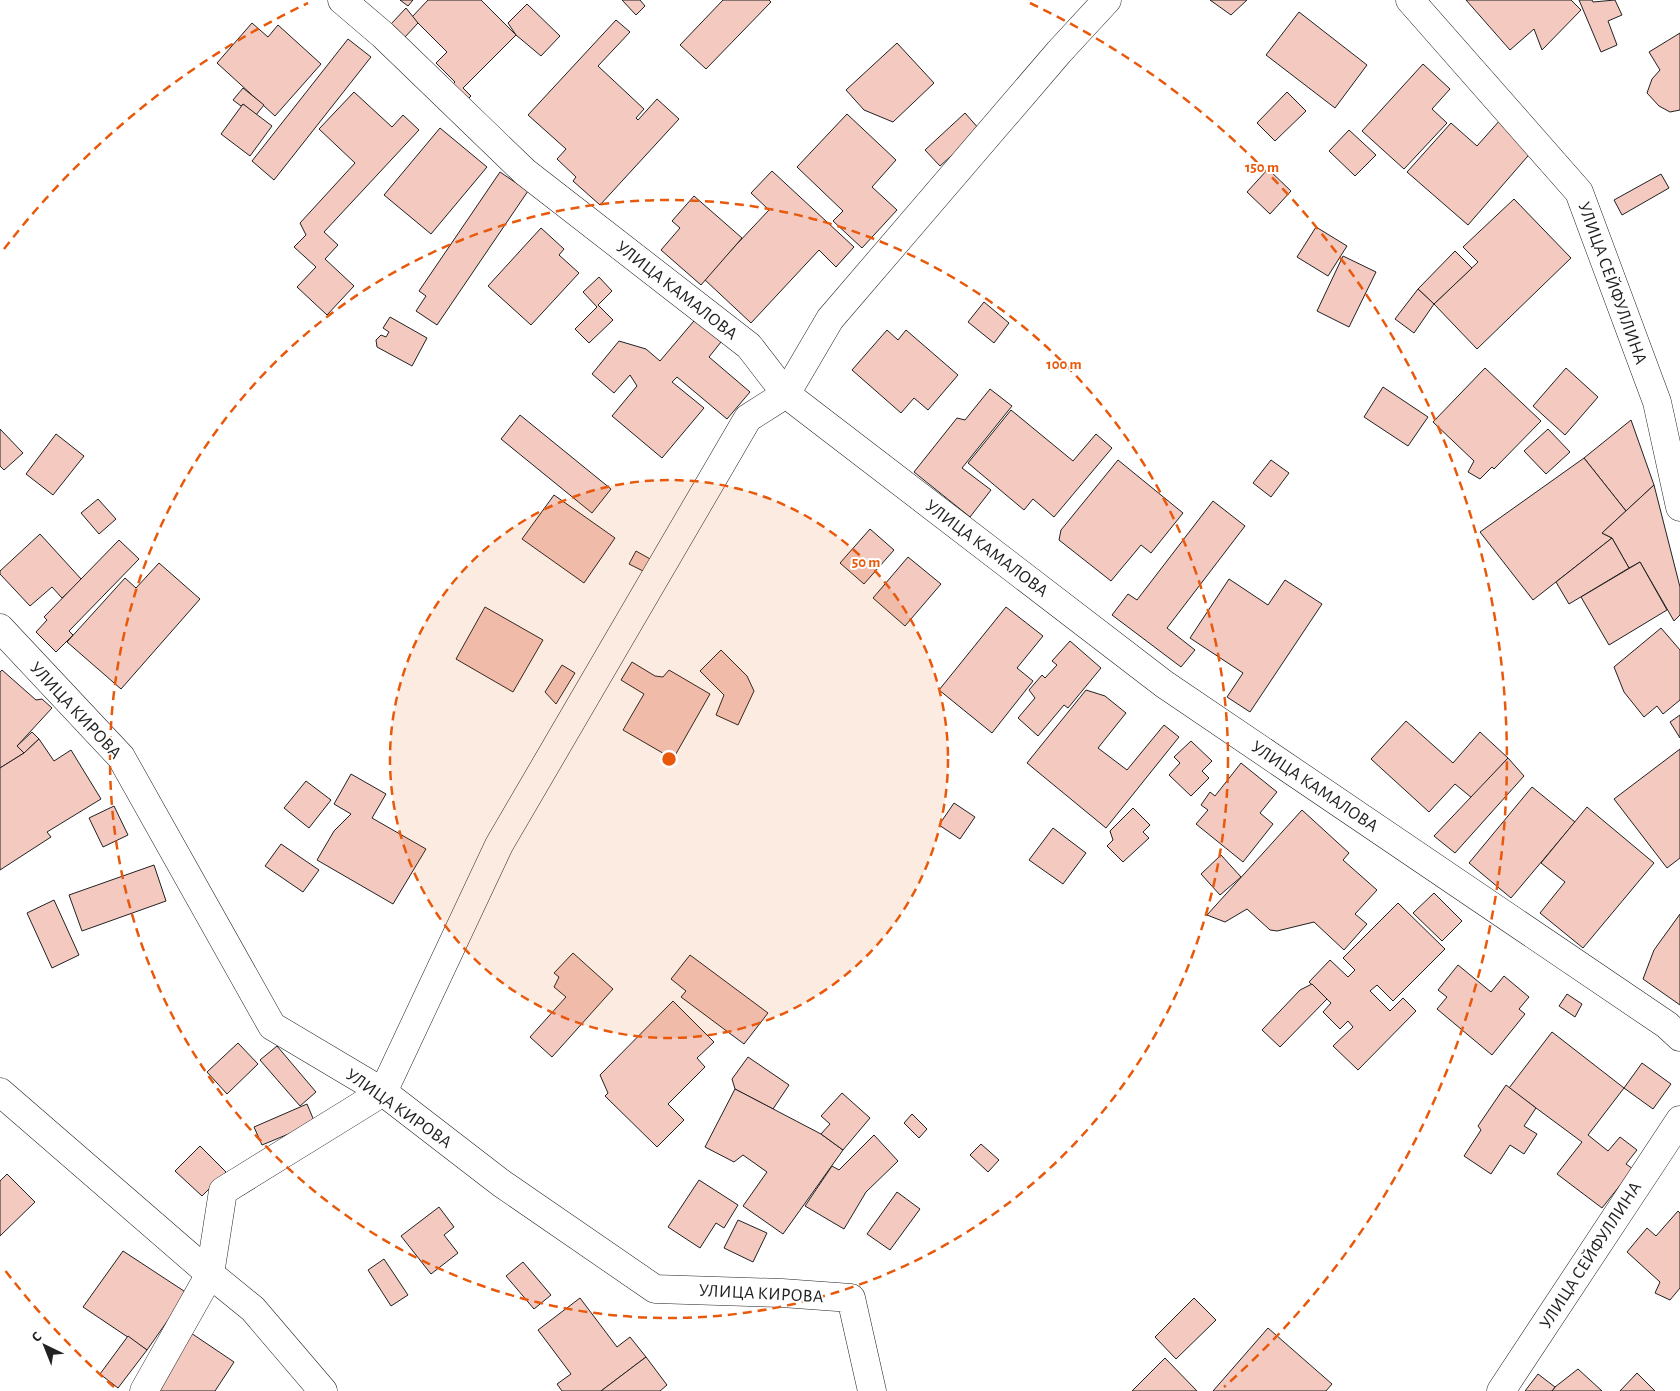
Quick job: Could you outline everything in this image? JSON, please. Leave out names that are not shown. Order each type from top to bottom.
[{"type":"street","name":"УЛИЦА КАМАЛОВА","points":[[342,0],[383,35],[525,172],[749,346],[786,394],[1164,684],[1659,1020],[1680,1037]]},
{"type":"street","points":[[144,1391],[210,1274],[223,1191],[383,1092],[499,845],[748,418],[786,394],[830,320],[1059,52],[1108,0]]},
{"type":"street","name":"УЛИЦА СЕЙФУЛЛИНА","points":[[1410,0],[1579,192],[1658,402],[1680,507]]},
{"type":"street","name":"УЛИЦА КИРОВА","points":[[0,628],[121,757],[272,1026],[383,1092],[501,1183],[655,1289],[782,1293],[852,1298],[872,1391]]},
{"type":"street","points":[[0,1092],[253,1309],[323,1391]]},
{"type":"street","name":"УЛИЦА СЕЙФУЛЛИНА","points":[[1501,1391],[1680,1120]]},
{"type":"building","points":[[400,0],[413,0],[408,6]]},
{"type":"building","points":[[428,0],[481,0],[516,35],[463,88],[471,96],[462,105],[447,90],[455,82],[436,63],[447,52],[412,17]]},
{"type":"building","points":[[622,0],[640,0],[645,6],[636,15]]},
{"type":"building","points":[[723,0],[769,0],[771,2],[706,69],[680,45]]},
{"type":"building","points":[[1210,0],[1247,0],[1231,15]]},
{"type":"building","points":[[1466,0],[1571,0],[1581,10],[1542,50],[1534,29],[1510,50]]},
{"type":"building","points":[[1579,0],[1592,0],[1593,2],[1615,0],[1622,15],[1608,21],[1617,45],[1601,52]]},
{"type":"building","points":[[527,4],[560,36],[541,56],[516,35],[508,23]]},
{"type":"building","points":[[406,8],[418,23],[405,37],[391,24]]},
{"type":"building","points":[[1299,12],[1367,65],[1335,108],[1266,55]]},
{"type":"building","points":[[616,20],[630,32],[598,66],[644,109],[636,118],[638,120],[657,99],[679,119],[600,205],[573,181],[576,177],[557,159],[566,149],[528,115]]},
{"type":"building","points":[[252,23],[268,37],[278,25],[321,64],[275,116],[217,63]]},
{"type":"building","points":[[1680,33],[1680,110],[1670,112],[1659,106],[1647,93],[1652,79],[1660,70],[1649,52]]},
{"type":"building","points":[[348,39],[371,57],[274,180],[252,161]]},
{"type":"building","points":[[897,43],[934,83],[893,122],[864,110],[846,90]]},
{"type":"building","points":[[1423,64],[1450,89],[1432,109],[1447,123],[1404,169],[1362,131]]},
{"type":"building","points":[[243,88],[264,105],[256,115],[243,104],[241,106],[233,100]]},
{"type":"building","points":[[354,92],[392,127],[403,115],[419,130],[324,232],[338,245],[325,259],[354,286],[327,315],[297,287],[316,267],[294,247],[306,235],[300,223],[355,163],[319,129]]},
{"type":"building","points":[[1287,92],[1306,111],[1275,141],[1257,123]]},
{"type":"building","points":[[243,104],[272,126],[250,156],[221,134]]},
{"type":"building","points":[[965,113],[980,130],[940,166],[925,150]]},
{"type":"building","points":[[847,114],[896,160],[872,187],[897,210],[862,248],[833,221],[843,211],[797,167]]},
{"type":"building","points":[[1501,119],[1534,149],[1468,225],[1407,172],[1451,123],[1477,146]]},
{"type":"building","points":[[440,128],[487,167],[431,234],[384,195]]},
{"type":"building","points":[[1349,130],[1376,155],[1355,176],[1329,151]]},
{"type":"building","points":[[1268,169],[1291,191],[1270,214],[1247,192]]},
{"type":"building","points":[[772,171],[854,247],[836,267],[819,250],[751,323],[704,279],[769,210],[751,193]]},
{"type":"building","points":[[500,172],[528,191],[437,325],[416,311],[426,296],[419,291]]},
{"type":"building","points":[[1661,174],[1669,188],[1622,215],[1614,200]]},
{"type":"building","points":[[694,196],[742,238],[701,285],[661,250],[680,228],[672,221]]},
{"type":"building","points":[[1514,199],[1571,258],[1477,349],[1434,304],[1478,262],[1463,247]]},
{"type":"building","points":[[1316,227],[1347,246],[1328,276],[1297,257]]},
{"type":"building","points":[[541,228],[564,249],[559,255],[579,273],[531,325],[488,286]]},
{"type":"building","points":[[1455,251],[1472,268],[1434,304],[1418,289]]},
{"type":"building","points":[[1343,256],[1376,272],[1349,327],[1317,311]]},
{"type":"building","points":[[599,277],[612,291],[598,305],[613,320],[589,343],[575,329],[597,307],[583,292]]},
{"type":"building","points":[[1418,289],[1434,304],[1414,333],[1395,319]]},
{"type":"building","points":[[984,302],[1009,323],[994,343],[968,322]]},
{"type":"building","points":[[699,315],[725,337],[709,357],[750,392],[727,419],[677,377],[672,382],[704,408],[662,458],[612,416],[637,386],[630,375],[614,393],[592,374],[619,341],[646,349],[660,361]]},
{"type":"building","points":[[390,317],[427,338],[412,366],[377,347],[376,340],[381,335],[386,337],[389,332],[383,328]]},
{"type":"building","points":[[887,330],[898,340],[906,330],[958,375],[928,410],[914,398],[901,413],[852,370]]},
{"type":"building","points":[[1485,368],[1541,421],[1494,469],[1492,467],[1480,479],[1468,472],[1474,461],[1433,422]]},
{"type":"building","points":[[1566,368],[1598,397],[1565,435],[1533,406]]},
{"type":"building","points":[[1383,387],[1428,417],[1408,446],[1364,417]]},
{"type":"building","points":[[990,389],[1012,406],[962,468],[991,490],[970,517],[914,472],[957,418],[965,420]]},
{"type":"building","points":[[1011,410],[1073,461],[1096,434],[1112,448],[1054,517],[1033,499],[1024,510],[968,463]]},
{"type":"building","points":[[520,415],[611,489],[592,513],[501,439]]},
{"type":"building","points":[[1631,420],[1654,485],[1626,511],[1584,458]]},
{"type":"building","points":[[0,429],[23,453],[4,470],[0,466]]},
{"type":"building","points":[[1548,429],[1570,452],[1546,474],[1524,451]]},
{"type":"building","points":[[56,434],[84,456],[53,495],[26,474]]},
{"type":"building","points":[[1584,458],[1626,511],[1602,533],[1612,538],[1533,600],[1480,532]]},
{"type":"building","points":[[1118,460],[1183,513],[1151,553],[1141,545],[1111,581],[1059,540],[1061,530]]},
{"type":"building","points":[[1271,460],[1289,473],[1271,497],[1253,483]]},
{"type":"building","points":[[1654,485],[1680,587],[1680,615],[1674,621],[1640,562],[1629,568],[1612,538],[1602,533]]},
{"type":"building","points":[[554,495],[615,538],[584,583],[522,539]]},
{"type":"building","points":[[98,499],[116,519],[99,534],[81,513]]},
{"type":"building","points":[[1213,501],[1245,526],[1167,628],[1195,650],[1181,667],[1112,615],[1128,594],[1137,600]]},
{"type":"building","points":[[870,529],[894,550],[864,584],[840,563]]},
{"type":"building","points":[[40,534],[82,580],[62,598],[52,587],[30,606],[0,574],[0,571]]},
{"type":"building","points":[[1612,538],[1629,568],[1569,604],[1556,582]]},
{"type":"building","points":[[119,540],[139,559],[69,631],[73,635],[56,652],[36,632],[47,620],[44,617]]},
{"type":"building","points":[[636,551],[652,560],[645,572],[629,564]]},
{"type":"building","points":[[908,557],[941,584],[905,626],[873,598]]},
{"type":"building","points":[[1640,562],[1667,610],[1609,645],[1581,597]]},
{"type":"building","points":[[159,563],[200,599],[121,689],[67,642],[125,578],[136,588]]},
{"type":"building","points":[[1229,579],[1268,605],[1285,580],[1322,604],[1250,712],[1227,697],[1243,673],[1190,638]]},
{"type":"building","points":[[485,607],[543,640],[513,692],[456,659]]},
{"type":"building","points":[[1006,607],[1043,636],[1017,668],[1033,681],[992,733],[939,690]]},
{"type":"building","points":[[1661,628],[1680,650],[1680,700],[1663,714],[1657,706],[1644,717],[1624,692],[1614,667]]},
{"type":"building","points":[[1070,641],[1101,668],[1068,708],[1064,705],[1038,736],[1018,718],[1035,698],[1029,690],[1042,675],[1045,678],[1057,665],[1052,661]]},
{"type":"building","points":[[721,650],[747,676],[754,691],[738,725],[716,715],[724,695],[700,671]]},
{"type":"building","points":[[632,662],[655,676],[663,677],[669,670],[710,694],[673,759],[623,730],[644,694],[621,680]]},
{"type":"building","points":[[562,665],[575,673],[556,704],[545,692]]},
{"type":"building","points":[[2,670],[36,700],[42,699],[52,708],[17,746],[24,753],[0,768],[0,672]]},
{"type":"building","points":[[1086,690],[1105,696],[1126,713],[1098,748],[1127,770],[1164,725],[1179,737],[1106,828],[1027,763]]},
{"type":"building","points":[[1680,715],[1680,738],[1670,722]]},
{"type":"building","points":[[1406,721],[1453,763],[1480,732],[1508,758],[1472,798],[1455,784],[1429,812],[1371,759]]},
{"type":"building","points":[[32,732],[39,739],[24,753],[17,746]]},
{"type":"building","points":[[39,739],[54,761],[71,750],[101,799],[47,832],[51,837],[0,870],[0,768],[24,753]]},
{"type":"building","points":[[1191,741],[1212,761],[1202,771],[1209,778],[1191,796],[1169,775],[1180,763],[1174,757]]},
{"type":"building","points":[[1680,749],[1680,858],[1667,868],[1614,799]]},
{"type":"building","points":[[1508,758],[1524,776],[1455,853],[1434,836]]},
{"type":"building","points":[[1241,763],[1277,792],[1260,813],[1273,824],[1243,862],[1196,824],[1208,810],[1201,805],[1210,792],[1215,796]]},
{"type":"building","points":[[351,774],[386,794],[372,818],[426,849],[393,904],[317,860],[334,831],[351,814],[334,804]]},
{"type":"building","points":[[306,781],[331,800],[309,828],[284,808]]},
{"type":"building","points":[[1532,787],[1575,822],[1511,898],[1469,863]]},
{"type":"building","points":[[954,803],[975,817],[960,839],[939,825]]},
{"type":"building","points":[[114,806],[128,835],[103,847],[89,818]]},
{"type":"building","points":[[1587,807],[1654,863],[1583,948],[1540,913],[1565,882],[1541,863]]},
{"type":"building","points":[[1133,808],[1150,825],[1143,832],[1149,838],[1123,862],[1107,846],[1113,840],[1110,831]]},
{"type":"building","points":[[1302,810],[1349,853],[1343,860],[1377,890],[1355,914],[1367,924],[1344,950],[1314,922],[1277,931],[1270,930],[1247,909],[1225,922],[1207,915]]},
{"type":"building","points":[[1053,828],[1086,853],[1063,884],[1029,860]]},
{"type":"building","points":[[281,844],[319,870],[303,892],[265,866]]},
{"type":"building","points":[[1221,855],[1241,877],[1220,895],[1201,874]]},
{"type":"building","points":[[154,865],[166,901],[82,931],[69,895]]},
{"type":"building","points":[[1434,893],[1462,921],[1442,941],[1413,913]]},
{"type":"building","points":[[54,900],[79,955],[52,968],[27,913]]},
{"type":"building","points":[[1398,903],[1445,949],[1393,1001],[1377,985],[1370,991],[1390,1011],[1403,998],[1416,1011],[1358,1070],[1333,1046],[1353,1027],[1348,1021],[1340,1029],[1323,1012],[1331,1003],[1309,982],[1330,960],[1348,977],[1355,970],[1343,958]]},
{"type":"building","points":[[1680,914],[1680,1005],[1643,979],[1654,950]]},
{"type":"building","points":[[573,953],[613,989],[552,1057],[530,1037],[566,997],[554,987],[559,977],[554,973]]},
{"type":"building","points":[[690,955],[768,1013],[744,1044],[681,997],[686,991],[671,979]]},
{"type":"building","points":[[1458,965],[1491,992],[1504,976],[1529,997],[1519,1009],[1525,1014],[1492,1055],[1437,1009],[1447,997],[1438,990]]},
{"type":"building","points":[[1312,984],[1327,999],[1280,1047],[1262,1030],[1300,990]]},
{"type":"building","points":[[1567,994],[1582,1004],[1575,1017],[1559,1006]]},
{"type":"building","points":[[673,1001],[714,1042],[697,1058],[705,1067],[668,1104],[684,1120],[657,1147],[605,1096],[608,1093],[600,1075]]},
{"type":"building","points":[[1552,1032],[1624,1088],[1588,1135],[1608,1151],[1620,1137],[1637,1150],[1626,1164],[1633,1169],[1602,1208],[1557,1174],[1582,1142],[1509,1088]]},
{"type":"building","points":[[238,1043],[258,1064],[227,1094],[207,1072]]},
{"type":"building","points":[[277,1046],[316,1092],[300,1106],[260,1060]]},
{"type":"building","points":[[748,1057],[789,1085],[773,1109],[735,1089],[732,1079]]},
{"type":"building","points":[[1642,1063],[1671,1084],[1653,1109],[1624,1088]]},
{"type":"building","points":[[1506,1085],[1536,1108],[1524,1126],[1537,1134],[1524,1154],[1510,1145],[1491,1174],[1464,1156],[1481,1130],[1478,1126]]},
{"type":"building","points":[[735,1089],[821,1134],[843,1150],[783,1234],[743,1206],[767,1172],[743,1155],[734,1162],[705,1147]]},
{"type":"building","points":[[842,1093],[870,1118],[843,1150],[821,1134],[830,1124],[821,1116]]},
{"type":"building","points":[[307,1104],[315,1123],[262,1145],[254,1127]]},
{"type":"building","points":[[912,1114],[927,1129],[919,1138],[904,1123]]},
{"type":"building","points":[[874,1135],[898,1161],[866,1192],[844,1229],[805,1206],[832,1166],[839,1170]]},
{"type":"building","points":[[981,1144],[999,1160],[988,1172],[970,1155]]},
{"type":"building","points":[[200,1146],[226,1172],[202,1196],[175,1171]]},
{"type":"building","points":[[7,1174],[35,1202],[0,1236],[0,1181]]},
{"type":"building","points":[[699,1180],[738,1205],[724,1228],[716,1223],[700,1248],[668,1227]]},
{"type":"building","points":[[897,1192],[920,1209],[890,1250],[867,1234]]},
{"type":"building","points":[[439,1207],[454,1227],[444,1235],[458,1253],[431,1274],[401,1236]]},
{"type":"building","points":[[1678,1211],[1680,1213],[1680,1288],[1670,1300],[1655,1293],[1660,1282],[1627,1252],[1647,1228],[1656,1236]]},
{"type":"building","points":[[738,1220],[767,1233],[753,1262],[724,1248]]},
{"type":"building","points":[[123,1251],[187,1293],[147,1350],[83,1307]]},
{"type":"building","points":[[384,1259],[408,1295],[391,1306],[368,1270]]},
{"type":"building","points":[[523,1262],[551,1295],[534,1309],[506,1276]]},
{"type":"building","points":[[580,1298],[617,1347],[630,1337],[646,1357],[601,1391],[562,1391],[557,1384],[571,1374],[538,1330]]},
{"type":"building","points":[[1194,1298],[1216,1320],[1176,1359],[1155,1337]]},
{"type":"building","points":[[1268,1328],[1332,1384],[1326,1391],[1213,1391]]},
{"type":"building","points":[[191,1333],[234,1362],[215,1391],[152,1391]]},
{"type":"building","points":[[128,1336],[147,1350],[118,1388],[100,1374]]},
{"type":"building","points":[[646,1357],[667,1385],[660,1391],[601,1391]]},
{"type":"building","points":[[1165,1358],[1197,1391],[1132,1391]]},
{"type":"building","points":[[1578,1369],[1602,1391],[1552,1391],[1555,1387]]},
{"type":"building","points":[[1637,1373],[1655,1391],[1620,1391]]},
{"type":"building","points":[[1538,1374],[1555,1387],[1552,1391],[1525,1391]]}]
